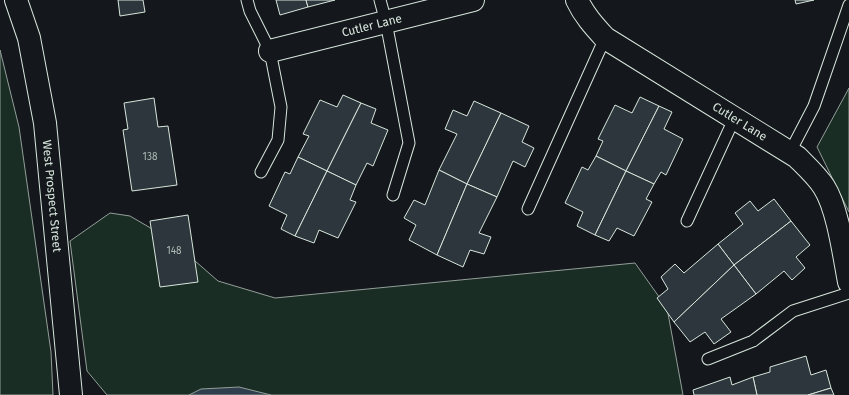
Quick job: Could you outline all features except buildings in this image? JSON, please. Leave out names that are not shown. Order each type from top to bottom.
[{"type":"street","name":"West Prospect Street","points":[[16,0],[29,38],[45,123],[71,395]]},
{"type":"street","name":"Cutler Lane","points":[[270,51],[473,0]]},
{"type":"street","name":"Cutler Lane","points":[[577,0],[586,16],[605,38],[790,152],[810,170],[824,187],[833,207],[849,282]]},
{"type":"lane","points":[[247,0],[250,11],[270,51],[281,107],[278,140],[261,172]]},
{"type":"lane","points":[[380,0],[386,22],[409,143],[393,195]]},
{"type":"lane","points":[[790,152],[814,106],[849,5]]},
{"type":"lane","points":[[528,209],[605,38]]},
{"type":"lane","points":[[687,221],[735,117]]},
{"type":"lane","points":[[708,359],[753,341],[793,311],[849,293]]},
{"type":"green space","points":[[0,50],[19,127],[51,352],[53,395],[0,395]]},
{"type":"green space","points":[[849,88],[849,212],[817,147]]},
{"type":"green space","points":[[110,213],[130,216],[171,240],[218,281],[275,298],[635,263],[667,308],[683,395],[107,395],[87,371],[70,241]]},
{"type":"water","points":[[239,387],[271,395],[189,395],[201,389]]}]
